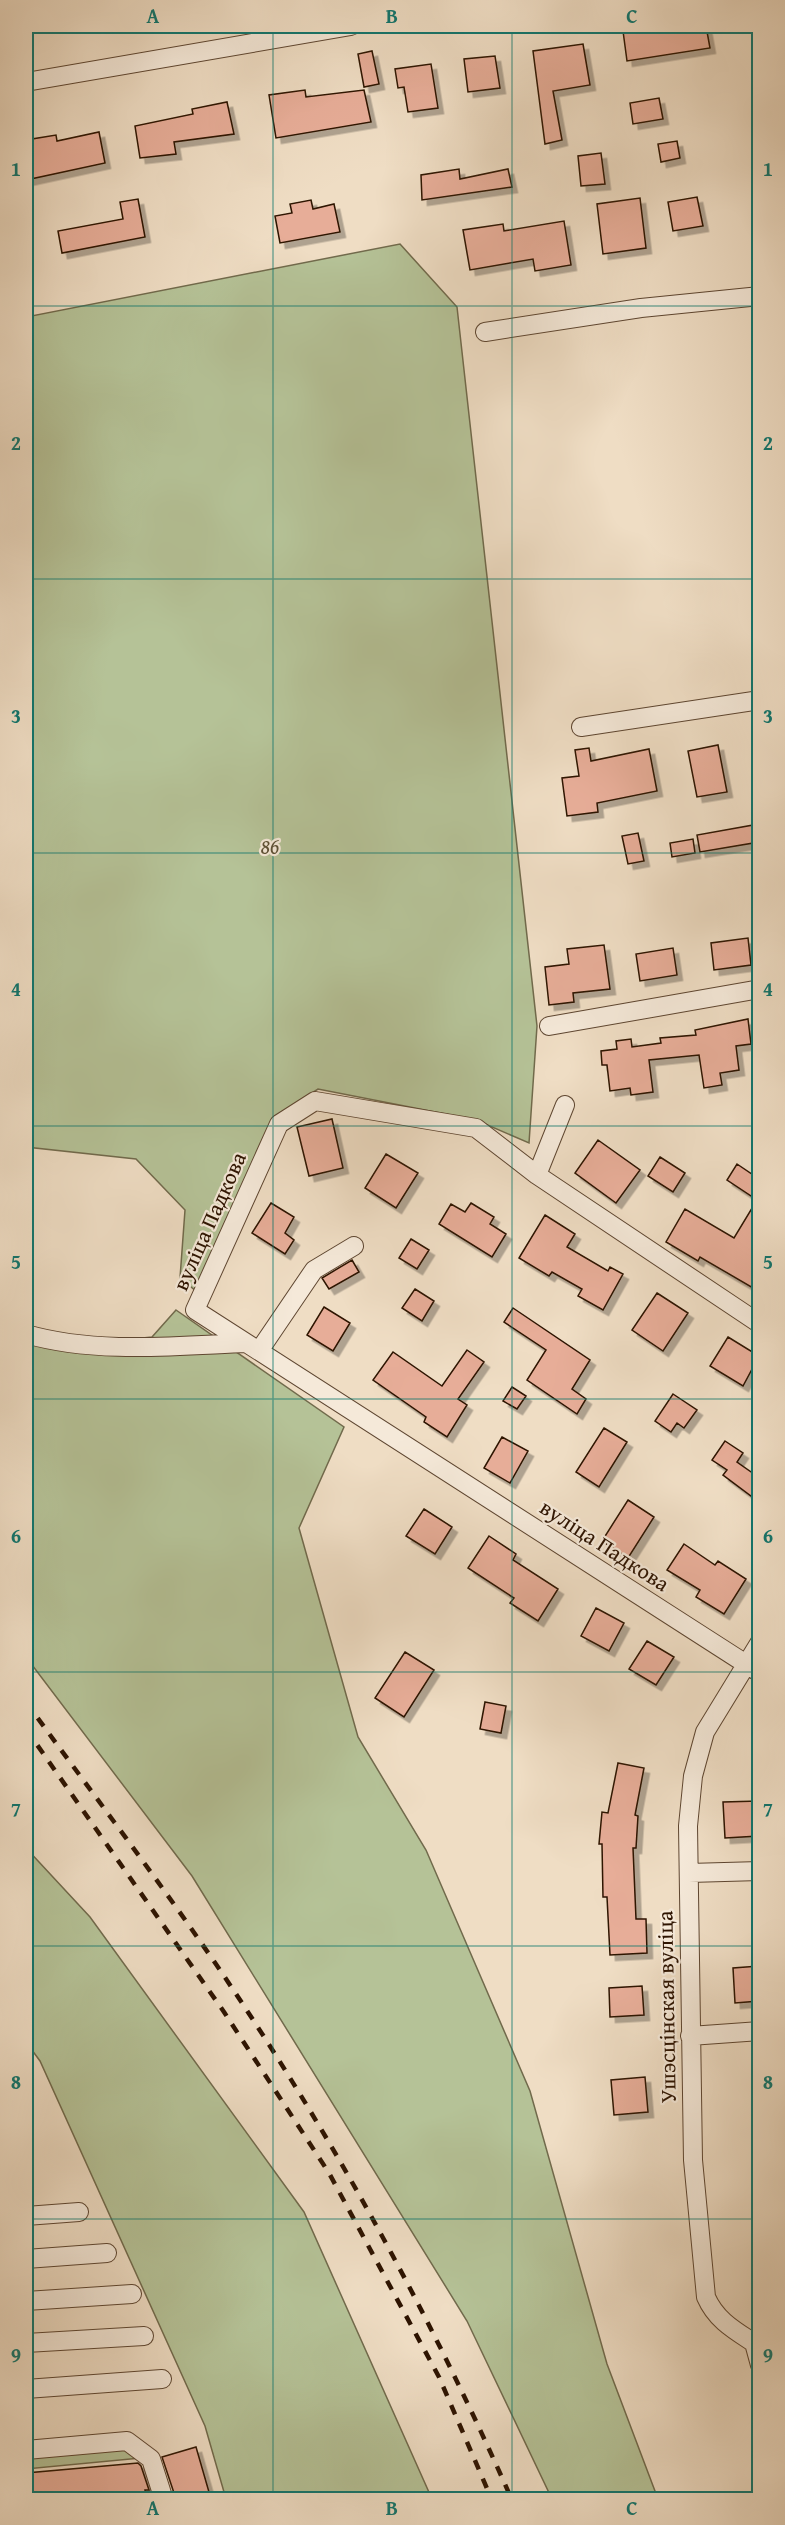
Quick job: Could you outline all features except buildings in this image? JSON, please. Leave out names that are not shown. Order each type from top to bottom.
[{"type":"street","points":[[26,82],[307,29],[351,26]]},
{"type":"street","points":[[485,332],[641,308],[759,296]]},
{"type":"street","points":[[581,727],[759,700]]},
{"type":"street","points":[[549,1026],[759,989]]},
{"type":"street","name":"вуліца Падкова","points":[[752,1669],[195,1310],[279,1124],[315,1101],[476,1128],[537,1175],[758,1322]]},
{"type":"street","points":[[537,1175],[565,1105]]},
{"type":"street","points":[[26,1334],[53,1342],[113,1346],[252,1347],[314,1270],[354,1245]]},
{"type":"street","name":"Ушэсцінская вуліца","points":[[759,1642],[752,1669],[705,1732],[698,1754],[688,1826],[693,2160],[706,2297],[711,2309],[723,2324],[757,2343],[759,2365]]},
{"type":"street","points":[[688,1873],[759,1871]]},
{"type":"street","points":[[690,2036],[759,2031]]},
{"type":"street","points":[[26,2216],[79,2212]]},
{"type":"street","points":[[26,2259],[107,2253]]},
{"type":"street","points":[[26,2301],[132,2294]]},
{"type":"street","points":[[26,2343],[144,2336]]},
{"type":"street","points":[[26,2389],[162,2379]]},
{"type":"street","points":[[26,2450],[127,2441],[151,2459],[164,2499]]},
{"type":"green space","name":"86","points":[[400,244],[457,307],[537,1026],[529,1143],[476,1120],[318,1089],[274,1117],[196,1291],[180,1278],[185,1210],[136,1159],[26,1147],[26,317]]},
{"type":"green space","points":[[176,1310],[344,1427],[299,1528],[358,1737],[426,1850],[530,2091],[607,2364],[658,2499],[552,2499],[467,2321],[192,1876],[26,1657],[26,1339],[104,1342],[152,1337]]},
{"type":"green space","points":[[26,1848],[90,1917],[304,2212],[432,2499],[226,2499],[205,2426],[40,2061],[26,2042]]},
{"type":"green space","points":[[126,2449],[141,2458],[26,2469],[26,2457]]},
{"type":"railway","points":[[26,1702],[200,1941],[305,2102],[343,2166],[415,2298],[449,2364],[512,2500]]},
{"type":"railway","points":[[26,1729],[224,2012],[329,2173],[439,2377],[492,2500]]}]
